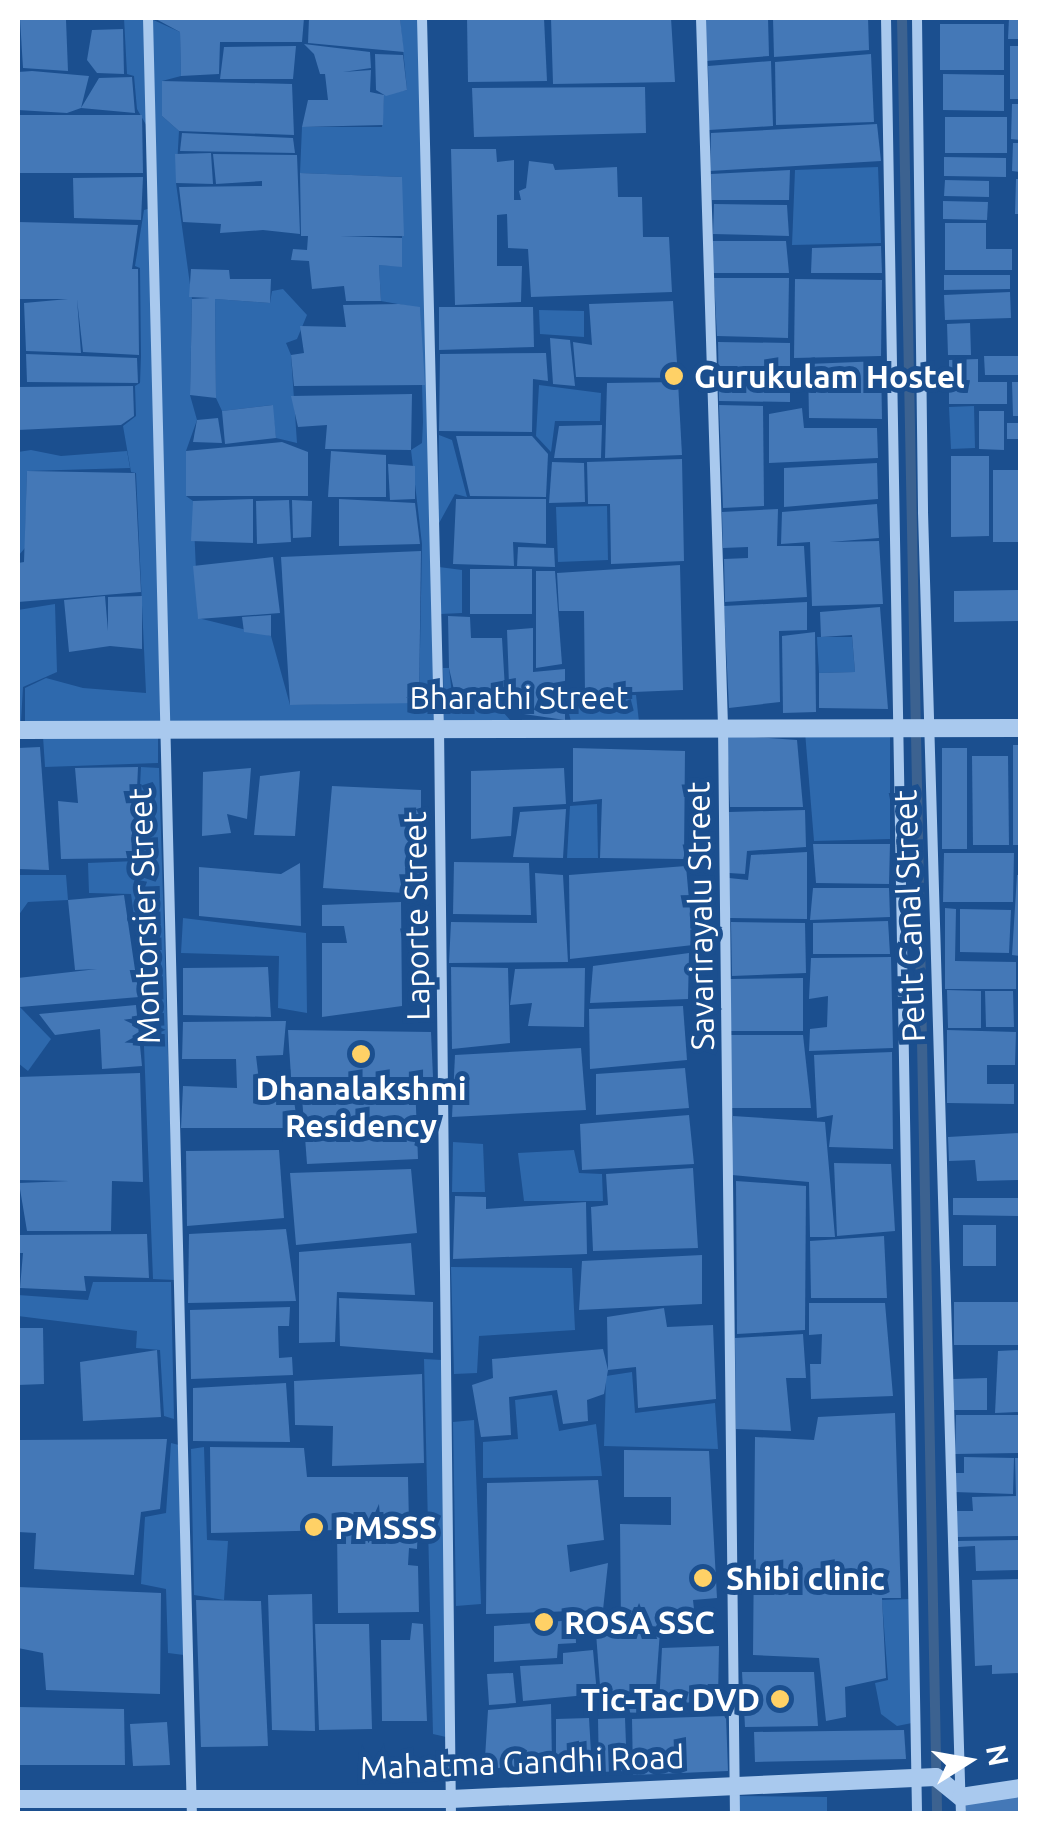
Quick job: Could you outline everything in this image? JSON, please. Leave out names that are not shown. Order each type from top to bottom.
[{"type":"street","name":"Montorsier Street","points":[[148,18],[192,1807]]},
{"type":"street","name":"Laporte Street","points":[[422,18],[440,728],[451,1806]]},
{"type":"street","name":"Savarirayalu Street","points":[[701,18],[723,726],[735,1814]]},
{"type":"street","name":"Petit Canal Street","points":[[886,18],[916,1814]]},
{"type":"street","name":"Petit Canal Street","points":[[916,18],[926,726],[961,1805]]},
{"type":"street","name":"Bharathi Street","points":[[18,730],[898,725],[1020,728]]},
{"type":"street","name":"Mahatma Gandhi Road","points":[[18,1798],[192,1807],[451,1806],[735,1783],[936,1777],[961,1805]]},
{"type":"street","points":[[961,1805],[1020,1788]]},
{"type":"shaded area","points":[[124,18],[146,18],[149,130],[137,109],[134,76],[127,74]]},
{"type":"shaded area","points":[[149,18],[180,32],[181,76],[162,81],[162,116],[179,131],[176,183],[192,299],[190,395],[197,420],[186,451],[186,496],[193,501],[198,618],[271,636],[290,705],[419,702],[422,544],[411,450],[422,443],[420,308],[381,301],[379,265],[402,266],[402,177],[300,173],[302,127],[382,127],[384,95],[407,90],[400,18],[421,18],[438,727],[168,725]]},
{"type":"shaded area","points":[[878,167],[881,243],[792,245],[795,170]]},
{"type":"shaded area","points":[[151,208],[161,725],[25,725],[25,688],[46,678],[83,688],[146,693],[136,473],[131,472],[123,426],[136,416],[135,386],[140,383],[141,356],[140,268],[135,266],[144,210]]},
{"type":"shaded area","points":[[283,289],[307,315],[297,339],[286,343],[291,355],[297,443],[276,438],[272,405],[222,411],[216,398],[215,299],[270,303],[272,291]]},
{"type":"shaded area","points":[[539,310],[584,311],[584,337],[540,334]]},
{"type":"shaded area","points":[[539,385],[601,393],[600,421],[555,421],[551,452],[536,436]]},
{"type":"shaded area","points":[[974,406],[975,448],[951,449],[949,407]]},
{"type":"shaded area","points":[[439,435],[452,440],[467,497],[455,494],[438,525]]},
{"type":"shaded area","points":[[31,450],[61,456],[127,451],[130,468],[27,471],[25,548],[18,556],[18,452]]},
{"type":"shaded area","points":[[607,506],[608,560],[558,562],[556,507]]},
{"type":"shaded area","points":[[439,567],[462,570],[462,613],[441,614]]},
{"type":"shaded area","points":[[55,604],[57,672],[23,687],[18,722],[18,610]]},
{"type":"shaded area","points":[[817,637],[852,637],[855,672],[819,673]]},
{"type":"shaded area","points":[[443,668],[449,668],[452,694],[488,695],[510,720],[444,723]]},
{"type":"shaded area","points":[[636,695],[639,722],[571,722],[565,696]]},
{"type":"shaded area","points":[[805,732],[890,733],[890,839],[814,841]]},
{"type":"shaded area","points":[[158,735],[158,763],[45,767],[43,736]]},
{"type":"shaded area","points":[[141,767],[159,768],[175,1280],[153,1279],[141,969],[131,894],[89,893],[88,863],[136,861]]},
{"type":"shaded area","points":[[597,804],[598,858],[567,858],[570,806]]},
{"type":"shaded area","points":[[18,875],[66,875],[68,900],[28,902],[18,916]]},
{"type":"shaded area","points":[[183,918],[306,933],[307,1013],[278,1008],[279,956],[181,953]]},
{"type":"shaded area","points":[[18,1005],[51,1039],[28,1071],[18,1063]]},
{"type":"shaded area","points":[[453,1142],[483,1144],[485,1192],[452,1192]]},
{"type":"shaded area","points":[[574,1150],[579,1173],[602,1174],[603,1201],[524,1201],[518,1153]]},
{"type":"shaded area","points":[[451,1267],[572,1268],[575,1330],[479,1336],[477,1373],[454,1374]]},
{"type":"shaded area","points":[[93,1282],[171,1282],[174,1419],[164,1416],[160,1350],[136,1348],[137,1331],[18,1316],[18,1295],[88,1300]]},
{"type":"shaded area","points":[[424,1359],[442,1360],[446,1737],[433,1734]]},
{"type":"shaded area","points":[[632,1372],[635,1413],[715,1403],[718,1449],[604,1446],[606,1376]]},
{"type":"shaded area","points":[[552,1395],[559,1431],[596,1424],[602,1476],[483,1478],[483,1442],[518,1439],[515,1400]]},
{"type":"shaded area","points":[[474,1420],[481,1604],[456,1606],[453,1422]]},
{"type":"shaded area","points":[[171,1443],[179,1445],[184,1655],[168,1653],[166,1589],[141,1584],[145,1517],[166,1513]]},
{"type":"shaded area","points":[[204,1447],[207,1540],[228,1541],[224,1600],[194,1595],[191,1449]]},
{"type":"shaded area","points":[[911,1599],[912,1723],[897,1726],[881,1714],[875,1683],[888,1680],[882,1600]]},
{"type":"shaded area","points":[[738,1796],[827,1797],[827,1813],[738,1813]]},
{"type":"building","points":[[154,18],[304,18],[302,42],[220,42],[219,74],[181,76],[180,32]]},
{"type":"building","points":[[309,18],[400,18],[404,52],[308,43]]},
{"type":"building","points":[[467,18],[544,18],[547,81],[468,82]]},
{"type":"building","points":[[551,18],[671,18],[675,82],[553,84]]},
{"type":"building","points":[[706,18],[768,18],[769,56],[706,61]]},
{"type":"building","points":[[773,18],[868,18],[869,50],[774,57]]},
{"type":"building","points":[[1009,18],[1020,18],[1020,39],[1008,39]]},
{"type":"building","points":[[20,19],[66,20],[68,71],[23,68]]},
{"type":"building","points":[[940,24],[1004,24],[1004,70],[940,70]]},
{"type":"building","points":[[123,29],[124,74],[97,73],[87,60],[92,30]]},
{"type":"building","points":[[304,44],[370,52],[371,68],[343,72],[371,70],[370,92],[384,95],[383,125],[302,127],[308,100],[328,100],[325,74],[320,74],[314,54]]},
{"type":"building","points":[[296,46],[293,79],[220,79],[224,47]]},
{"type":"building","points":[[1010,46],[1020,46],[1020,99],[1010,99]]},
{"type":"building","points":[[375,54],[403,55],[407,90],[386,96],[376,90]]},
{"type":"building","points":[[871,54],[874,122],[776,125],[775,62]]},
{"type":"building","points":[[771,61],[773,126],[709,130],[708,66]]},
{"type":"building","points":[[18,72],[89,76],[81,108],[67,113],[18,110]]},
{"type":"building","points":[[943,74],[1004,75],[1004,111],[943,110]]},
{"type":"building","points":[[132,77],[135,113],[81,108],[99,78]]},
{"type":"building","points":[[162,81],[292,84],[294,135],[179,131],[162,116]]},
{"type":"building","points":[[645,87],[646,133],[474,137],[472,88]]},
{"type":"building","points":[[1012,104],[1020,104],[1020,140],[1011,139]]},
{"type":"building","points":[[18,115],[142,115],[143,173],[18,173]]},
{"type":"building","points":[[945,117],[1007,117],[1007,153],[945,153]]},
{"type":"building","points":[[877,124],[881,161],[710,171],[711,133]]},
{"type":"building","points":[[182,133],[293,138],[295,153],[180,151]]},
{"type":"building","points":[[1013,143],[1020,143],[1020,172],[1012,171]]},
{"type":"building","points":[[451,149],[496,149],[497,162],[514,160],[514,200],[521,200],[519,191],[526,188],[529,161],[553,164],[555,170],[617,167],[618,197],[642,197],[643,237],[669,237],[672,292],[531,297],[528,249],[508,248],[507,214],[497,215],[497,266],[522,266],[521,302],[455,305]]},
{"type":"building","points":[[211,153],[213,184],[176,183],[175,154]]},
{"type":"building","points":[[213,154],[297,155],[300,234],[263,230],[220,233],[221,224],[183,222],[179,187],[262,186],[262,181],[216,184]]},
{"type":"building","points":[[944,157],[1006,158],[1006,177],[944,176]]},
{"type":"building","points":[[790,170],[789,200],[712,200],[711,174]]},
{"type":"building","points":[[300,173],[402,177],[404,236],[340,236],[402,238],[402,267],[379,265],[381,301],[346,301],[344,286],[312,289],[309,261],[291,260],[293,249],[307,250],[308,236],[301,236]]},
{"type":"building","points":[[143,177],[141,220],[74,218],[73,178]]},
{"type":"building","points":[[1016,179],[1020,179],[1020,214],[1015,214]]},
{"type":"building","points":[[945,180],[989,181],[989,197],[944,196]]},
{"type":"building","points":[[943,201],[988,202],[987,220],[943,219]]},
{"type":"building","points":[[714,204],[787,205],[789,236],[713,234]]},
{"type":"building","points":[[18,222],[138,225],[132,269],[138,269],[139,355],[83,352],[77,299],[81,353],[26,351],[24,303],[68,299],[18,299]]},
{"type":"building","points":[[945,223],[986,223],[986,249],[1012,249],[1012,270],[945,270]]},
{"type":"building","points":[[713,241],[786,241],[789,273],[713,273]]},
{"type":"building","points":[[881,246],[882,273],[811,273],[812,248]]},
{"type":"building","points":[[191,269],[229,270],[230,279],[271,279],[270,303],[215,299],[216,398],[190,395],[192,299],[210,298],[189,297]]},
{"type":"building","points":[[944,275],[1010,275],[1010,289],[944,290]]},
{"type":"building","points":[[714,278],[789,278],[788,338],[717,336]]},
{"type":"building","points":[[795,279],[882,280],[881,356],[794,358]]},
{"type":"building","points":[[1010,292],[1011,318],[945,320],[944,295]]},
{"type":"building","points":[[673,301],[678,378],[576,377],[573,342],[592,345],[589,304]]},
{"type":"building","points":[[343,305],[420,307],[425,385],[294,386],[291,355],[304,353],[300,326],[346,327]]},
{"type":"building","points":[[439,307],[533,307],[534,347],[439,350]]},
{"type":"building","points":[[970,323],[971,355],[948,355],[947,324]]},
{"type":"building","points":[[550,338],[570,340],[575,386],[553,384]]},
{"type":"building","points":[[718,342],[790,343],[790,402],[719,401]]},
{"type":"building","points":[[546,353],[548,381],[533,379],[532,432],[439,431],[440,354]]},
{"type":"building","points":[[26,354],[137,358],[138,383],[27,382]]},
{"type":"building","points":[[984,356],[1020,356],[1020,375],[985,375]]},
{"type":"building","points":[[978,359],[978,382],[1007,382],[1007,404],[949,404],[949,360]]},
{"type":"building","points":[[881,361],[882,419],[809,418],[808,364]]},
{"type":"building","points":[[678,382],[682,455],[605,458],[607,383]]},
{"type":"building","points":[[1012,382],[1020,382],[1020,416],[1013,416]]},
{"type":"building","points":[[133,386],[134,416],[121,425],[18,430],[18,387]]},
{"type":"building","points":[[412,394],[411,450],[325,449],[327,425],[298,427],[291,396]]},
{"type":"building","points":[[273,405],[276,438],[225,444],[222,411]]},
{"type":"building","points":[[719,405],[763,406],[764,506],[723,508]]},
{"type":"building","points":[[802,408],[804,428],[877,428],[878,458],[769,463],[769,414]]},
{"type":"building","points":[[979,411],[1004,411],[1004,450],[979,449]]},
{"type":"building","points":[[218,418],[222,443],[193,442],[197,420]]},
{"type":"building","points":[[1007,423],[1020,423],[1020,439],[1007,439]]},
{"type":"building","points":[[602,425],[601,458],[554,458],[559,426]]},
{"type":"building","points":[[456,436],[532,436],[548,454],[546,497],[470,496]]},
{"type":"building","points":[[282,442],[308,452],[308,496],[186,496],[186,451]]},
{"type":"building","points":[[331,451],[386,455],[386,497],[328,497]]},
{"type":"building","points":[[951,456],[989,456],[989,536],[951,537]]},
{"type":"building","points":[[682,459],[684,561],[611,564],[610,504],[588,504],[587,462]]},
{"type":"building","points":[[552,462],[584,463],[585,502],[549,503]]},
{"type":"building","points":[[877,463],[878,499],[784,507],[784,468]]},
{"type":"building","points":[[388,464],[415,466],[415,499],[390,500]]},
{"type":"building","points":[[993,470],[1020,470],[1020,542],[993,542]]},
{"type":"building","points":[[27,471],[135,473],[141,592],[18,602],[18,563],[24,562]]},
{"type":"building","points":[[253,499],[253,543],[191,541],[193,501]]},
{"type":"building","points":[[339,499],[415,503],[420,544],[339,546]]},
{"type":"building","points":[[456,499],[546,499],[546,544],[513,542],[514,566],[453,564]]},
{"type":"building","points":[[289,500],[291,542],[257,544],[256,501]]},
{"type":"building","points":[[292,500],[312,501],[311,537],[293,538]]},
{"type":"building","points":[[877,504],[879,538],[830,542],[879,541],[883,604],[812,606],[810,542],[781,544],[782,512]]},
{"type":"building","points":[[778,509],[777,546],[804,546],[807,597],[725,602],[724,559],[748,558],[748,547],[723,548],[722,512]]},
{"type":"building","points":[[518,547],[554,548],[555,567],[517,566]]},
{"type":"building","points":[[421,551],[419,703],[290,705],[281,557]]},
{"type":"building","points":[[273,557],[280,613],[198,619],[193,566]]},
{"type":"building","points":[[680,565],[683,690],[585,694],[584,611],[559,611],[557,573]]},
{"type":"building","points":[[470,569],[532,569],[532,614],[470,614]]},
{"type":"building","points":[[536,571],[555,571],[562,664],[536,668]]},
{"type":"building","points":[[1020,590],[1020,621],[954,622],[954,591]]},
{"type":"building","points":[[105,596],[108,631],[108,597],[142,596],[142,649],[110,646],[69,652],[64,600]]},
{"type":"building","points":[[807,602],[807,630],[779,631],[780,702],[729,708],[724,606]]},
{"type":"building","points":[[880,607],[888,709],[819,708],[819,673],[855,672],[852,635],[821,637],[820,612]]},
{"type":"building","points":[[271,615],[271,636],[244,632],[242,617]]},
{"type":"building","points":[[448,616],[470,617],[471,638],[502,638],[505,689],[454,690],[449,668]]},
{"type":"building","points":[[533,628],[533,672],[565,669],[565,720],[510,712],[507,630]]},
{"type":"building","points":[[815,632],[816,712],[783,713],[782,636]]},
{"type":"building","points":[[727,735],[797,740],[803,807],[730,807]]},
{"type":"building","points":[[1013,745],[1020,745],[1020,845],[1013,845]]},
{"type":"building","points":[[40,747],[49,870],[18,869],[18,748]]},
{"type":"building","points":[[573,748],[685,751],[684,859],[600,858],[602,799],[573,802]]},
{"type":"building","points":[[942,748],[967,748],[967,849],[942,849]]},
{"type":"building","points":[[972,756],[1008,756],[1009,845],[973,845]]},
{"type":"building","points":[[138,767],[134,858],[61,859],[58,801],[78,803],[75,768]]},
{"type":"building","points":[[251,768],[247,819],[227,814],[231,833],[202,836],[203,772]]},
{"type":"building","points":[[564,768],[566,804],[513,807],[511,836],[471,839],[471,771]]},
{"type":"building","points":[[300,771],[295,836],[254,835],[260,776]]},
{"type":"building","points":[[332,786],[421,790],[421,894],[323,888]]},
{"type":"building","points":[[566,809],[563,858],[513,857],[520,812]]},
{"type":"building","points":[[805,810],[806,847],[747,851],[745,874],[729,873],[729,812]]},
{"type":"building","points":[[813,844],[890,844],[889,884],[816,883]]},
{"type":"building","points":[[807,852],[807,919],[730,918],[729,878],[748,880],[751,855]]},
{"type":"building","points":[[944,853],[1014,853],[1013,902],[943,902]]},
{"type":"building","points":[[454,862],[529,863],[531,915],[453,914]]},
{"type":"building","points":[[300,863],[301,926],[199,916],[199,867],[281,874]]},
{"type":"building","points":[[686,866],[693,945],[570,959],[569,875]]},
{"type":"building","points":[[535,873],[563,875],[568,962],[449,963],[451,922],[537,923]]},
{"type":"building","points":[[1020,875],[1020,956],[1012,955]]},
{"type":"building","points":[[813,888],[889,888],[890,917],[810,920]]},
{"type":"building","points":[[124,895],[139,997],[20,1007],[18,978],[97,969],[75,970],[68,900]]},
{"type":"building","points":[[401,902],[402,1006],[322,1017],[322,943],[347,943],[344,926],[322,926],[322,905]]},
{"type":"building","points":[[945,908],[956,909],[955,961],[1016,962],[1016,989],[945,989]]},
{"type":"building","points":[[960,909],[1011,910],[1009,953],[960,952]]},
{"type":"building","points":[[888,921],[890,954],[813,954],[813,923]]},
{"type":"building","points":[[731,922],[805,923],[806,973],[732,976]]},
{"type":"building","points":[[689,953],[688,999],[590,1003],[593,966]]},
{"type":"building","points":[[891,957],[893,1048],[809,1051],[810,1029],[827,1027],[828,996],[809,999],[811,958]]},
{"type":"building","points":[[268,967],[271,1017],[183,1015],[183,968]]},
{"type":"building","points":[[451,967],[508,968],[510,1043],[452,1049]]},
{"type":"building","points":[[585,968],[584,1027],[528,1026],[532,1003],[510,1005],[515,969]]},
{"type":"building","points":[[803,978],[803,1031],[731,1031],[730,979]]},
{"type":"building","points":[[947,990],[981,991],[981,1028],[948,1028]]},
{"type":"building","points":[[985,991],[1013,991],[1014,1027],[986,1027]]},
{"type":"building","points":[[136,1005],[142,1066],[102,1069],[100,1029],[55,1035],[39,1014]]},
{"type":"building","points":[[683,1006],[687,1060],[590,1069],[589,1009]]},
{"type":"building","points":[[286,1021],[283,1055],[256,1056],[260,1089],[292,1087],[298,1128],[181,1128],[183,1086],[237,1088],[236,1059],[182,1059],[183,1022]]},
{"type":"building","name":"Dhanalakshmi Residency","points":[[288,1030],[431,1032],[433,1077],[291,1077]]},
{"type":"building","points":[[947,1030],[1016,1032],[1015,1065],[987,1065],[987,1084],[1014,1084],[1014,1104],[947,1103]]},
{"type":"building","points":[[729,1035],[803,1035],[811,1108],[732,1108]]},
{"type":"building","points":[[581,1048],[586,1110],[452,1117],[455,1055]]},
{"type":"building","points":[[892,1052],[893,1149],[829,1147],[833,1115],[817,1118],[814,1055]]},
{"type":"building","points":[[685,1068],[689,1108],[596,1115],[596,1074]]},
{"type":"building","points":[[140,1073],[143,1182],[112,1181],[111,1231],[27,1231],[19,1183],[69,1181],[18,1180],[18,1077]]},
{"type":"building","points":[[415,1083],[418,1159],[307,1164],[301,1084]]},
{"type":"building","points":[[689,1115],[694,1164],[582,1170],[580,1124]]},
{"type":"building","points":[[733,1116],[825,1122],[835,1237],[810,1237],[809,1182],[732,1175]]},
{"type":"building","points":[[1020,1133],[1020,1180],[977,1181],[975,1160],[949,1161],[948,1137]]},
{"type":"building","points":[[279,1150],[284,1218],[187,1226],[186,1151]]},
{"type":"building","points":[[834,1163],[891,1164],[895,1231],[837,1236]]},
{"type":"building","points":[[693,1168],[698,1248],[593,1251],[591,1207],[608,1205],[606,1174]]},
{"type":"building","points":[[411,1169],[417,1233],[296,1245],[290,1173]]},
{"type":"building","points":[[736,1181],[806,1186],[805,1330],[737,1334]]},
{"type":"building","points":[[455,1196],[486,1197],[486,1209],[586,1202],[587,1254],[453,1259]]},
{"type":"building","points":[[953,1198],[1020,1198],[1020,1216],[953,1215]]},
{"type":"building","points":[[963,1225],[996,1225],[996,1266],[963,1266]]},
{"type":"building","points":[[286,1229],[296,1301],[188,1303],[189,1234]]},
{"type":"building","points":[[147,1234],[149,1278],[84,1276],[86,1291],[20,1288],[23,1253],[18,1253],[18,1235]]},
{"type":"building","points":[[884,1236],[887,1298],[811,1298],[810,1241]]},
{"type":"building","points":[[411,1243],[415,1295],[337,1292],[335,1342],[299,1343],[299,1252]]},
{"type":"building","points":[[702,1255],[702,1304],[579,1310],[582,1261]]},
{"type":"building","points":[[339,1298],[433,1302],[433,1353],[340,1346]]},
{"type":"building","points":[[954,1302],[1020,1302],[1020,1345],[954,1345]]},
{"type":"building","points":[[809,1303],[885,1303],[893,1396],[811,1399],[810,1364],[821,1364],[822,1334],[809,1335]]},
{"type":"building","points":[[290,1307],[289,1326],[278,1326],[279,1358],[292,1357],[293,1375],[191,1379],[190,1310]]},
{"type":"building","points":[[664,1308],[667,1327],[713,1325],[716,1399],[638,1408],[636,1367],[608,1370],[607,1317]]},
{"type":"building","points":[[18,1328],[43,1328],[44,1384],[18,1385]]},
{"type":"building","points":[[803,1334],[806,1378],[786,1378],[791,1431],[736,1429],[735,1338]]},
{"type":"building","points":[[603,1349],[608,1370],[604,1394],[587,1400],[588,1421],[563,1424],[557,1390],[509,1397],[511,1435],[481,1437],[472,1385],[493,1378],[492,1359]]},
{"type":"building","points":[[157,1350],[161,1417],[83,1421],[80,1362]]},
{"type":"building","points":[[1020,1350],[1020,1412],[995,1413],[998,1351]]},
{"type":"building","points":[[422,1374],[424,1463],[332,1466],[333,1426],[295,1425],[294,1381]]},
{"type":"building","points":[[987,1378],[987,1410],[954,1410],[953,1379]]},
{"type":"building","points":[[286,1383],[290,1442],[193,1441],[193,1388]]},
{"type":"building","points":[[895,1413],[901,1598],[882,1598],[886,1678],[845,1687],[846,1717],[826,1721],[819,1658],[753,1655],[755,1437],[814,1440],[818,1417]]},
{"type":"building","points":[[956,1415],[1020,1415],[1020,1453],[955,1454]]},
{"type":"building","points":[[167,1439],[160,1509],[141,1512],[134,1575],[34,1569],[36,1533],[18,1532],[18,1440]]},
{"type":"building","name":"PMSSS","points":[[210,1447],[304,1448],[307,1477],[408,1477],[409,1524],[418,1524],[417,1549],[409,1548],[408,1565],[418,1566],[419,1612],[338,1613],[337,1530],[211,1533]]},
{"type":"building","points":[[624,1450],[709,1451],[717,1598],[693,1600],[696,1628],[621,1625],[620,1524],[671,1525],[671,1497],[624,1497]]},
{"type":"building","points":[[964,1457],[1014,1458],[1013,1494],[954,1492],[955,1473],[964,1473]]},
{"type":"building","points":[[1015,1458],[1020,1458],[1020,1536],[956,1537],[955,1511],[973,1511],[972,1497],[1016,1496]]},
{"type":"building","points":[[598,1480],[604,1540],[567,1545],[570,1572],[608,1563],[603,1610],[486,1614],[487,1483]]},
{"type":"building","points":[[1020,1540],[1020,1570],[976,1571],[975,1546],[958,1547],[958,1541]]},
{"type":"building","points":[[1020,1579],[1020,1673],[992,1674],[992,1665],[975,1666],[972,1580]]},
{"type":"building","points":[[18,1587],[161,1593],[160,1694],[46,1690],[43,1653],[18,1648]]},
{"type":"building","points":[[312,1594],[315,1731],[272,1730],[268,1595]]},
{"type":"building","points":[[196,1600],[261,1601],[268,1746],[201,1747]]},
{"type":"building","points":[[575,1620],[576,1643],[558,1644],[557,1658],[494,1662],[494,1626]]},
{"type":"building","points":[[412,1623],[423,1624],[427,1721],[382,1721],[381,1640],[410,1640]]},
{"type":"building","points":[[315,1624],[369,1624],[372,1729],[319,1730]]},
{"type":"building","points":[[660,1631],[654,1713],[602,1712],[596,1633]]},
{"type":"building","points":[[719,1646],[718,1700],[659,1705],[662,1648]]},
{"type":"building","points":[[593,1650],[597,1694],[523,1701],[520,1666],[563,1664],[563,1653]]},
{"type":"building","name":"Tic-Tac DVD","points":[[742,1672],[814,1672],[818,1726],[745,1727]]},
{"type":"building","points":[[513,1673],[516,1703],[489,1705],[487,1674]]},
{"type":"building","points":[[551,1704],[552,1764],[498,1768],[485,1758],[488,1710]]},
{"type":"building","points":[[18,1707],[124,1709],[125,1765],[18,1765]]},
{"type":"building","points":[[726,1716],[728,1771],[633,1775],[632,1719]]},
{"type":"building","points":[[589,1718],[592,1770],[556,1772],[556,1719]]},
{"type":"building","points":[[625,1718],[627,1771],[599,1772],[598,1719]]},
{"type":"building","points":[[167,1722],[170,1765],[133,1766],[130,1724]]},
{"type":"building","points":[[904,1730],[906,1759],[755,1762],[754,1732]]},
{"type":"building","points":[[966,1797],[1020,1797],[1020,1814],[966,1814]]},
{"type":"waterway","points":[[902,18],[937,1814]]},
{"type":"place","name":"Gurukulam Hostel","points":[[674,376]]},
{"type":"place","name":"Dhanalakshmi Residency","points":[[361,1054]]},
{"type":"place","name":"PMSSS","points":[[314,1527]]},
{"type":"place","name":"Shibi clinic","points":[[703,1578]]},
{"type":"place","name":"ROSA SSC","points":[[544,1622]]},
{"type":"place","name":"Tic-Tac DVD","points":[[780,1699]]}]
